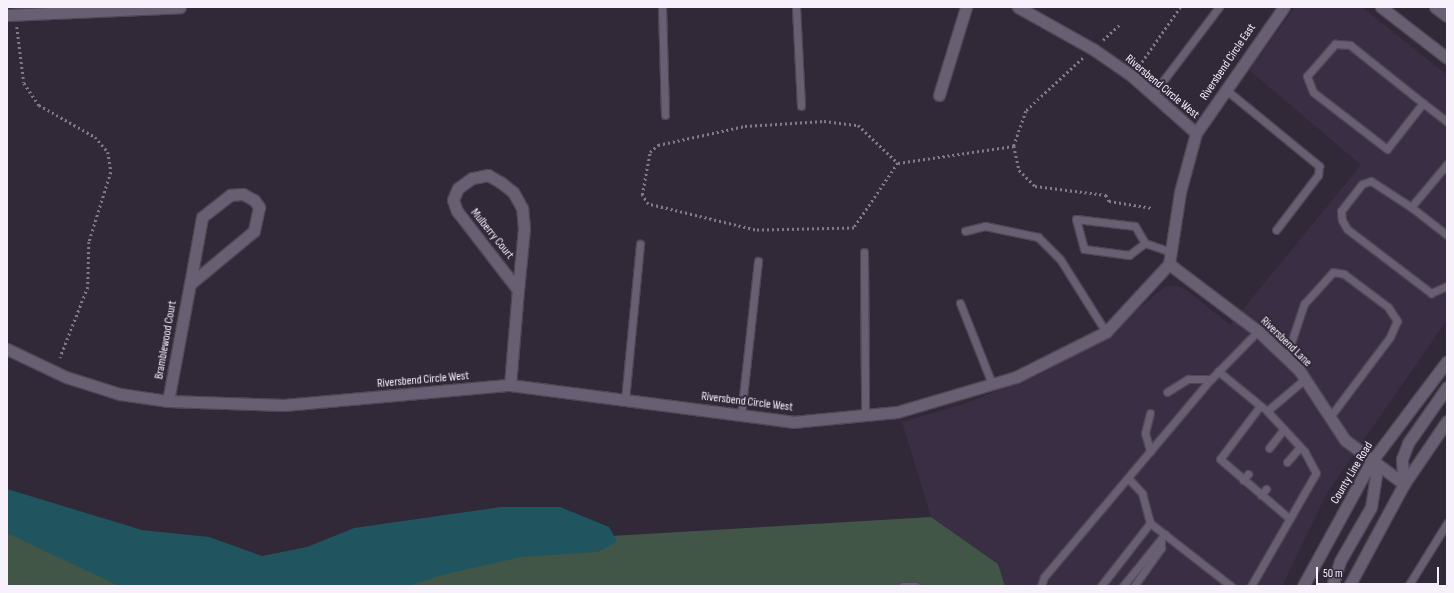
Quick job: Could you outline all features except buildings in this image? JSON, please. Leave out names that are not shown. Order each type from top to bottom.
[{"type":"street","points":[[11,14],[86,9],[180,7]]},
{"type":"street","points":[[939,95],[966,7]]},
{"type":"street","name":"Riversbend Circle West","points":[[7,349],[66,377],[120,394],[168,401],[284,405],[510,385],[793,422],[898,412],[1016,377],[1106,332],[1169,264],[1180,192],[1196,133],[1132,76],[1093,49],[1018,7]]},
{"type":"street","name":"Riversbend Circle East","points":[[1196,133],[1225,89],[1284,7]]},
{"type":"street","points":[[1381,7],[1447,58]]},
{"type":"street","points":[[1435,7],[1447,16]]},
{"type":"street","name":"Mulberry Court","points":[[510,385],[518,290],[522,208],[513,192],[500,182],[488,175],[472,178],[458,188],[453,200],[457,212],[518,290]]},
{"type":"street","name":"Bramblewood Court","points":[[168,401],[202,217],[230,195],[243,194],[254,200],[259,207],[254,231],[190,284]]},
{"type":"street","name":"Riversbend Lane","points":[[1169,264],[1258,331],[1305,379],[1345,440],[1371,462],[1404,484]]},
{"type":"street","name":"County Line Road","points":[[1303,586],[1371,462],[1447,361]]},
{"type":"street","points":[[1404,484],[1402,459],[1408,443],[1447,387]]},
{"type":"street","points":[[1349,586],[1404,484],[1447,421]]},
{"type":"street","points":[[1332,586],[1340,561],[1370,507],[1376,476],[1371,462]]},
{"type":"street","points":[[1310,586],[1315,565]]},
{"type":"lane","points":[[662,7],[664,115]]},
{"type":"lane","points":[[796,7],[800,106]]},
{"type":"lane","points":[[1153,94],[1219,7]]},
{"type":"lane","points":[[1423,103],[1387,149],[1313,92],[1307,76],[1328,49],[1341,43],[1350,46],[1423,103],[1447,122]]},
{"type":"lane","points":[[1225,89],[1319,166],[1318,175],[1276,230]]},
{"type":"lane","points":[[1411,207],[1447,164]]},
{"type":"lane","points":[[1447,235],[1411,207],[1371,181],[1362,184],[1341,211],[1342,220],[1347,229],[1431,293],[1447,286]]},
{"type":"lane","points":[[1145,243],[1129,255],[1084,249],[1076,220],[1135,226],[1145,243],[1171,252]]},
{"type":"lane","points":[[965,231],[986,226],[1038,237],[1060,259],[1106,332]]},
{"type":"lane","points":[[625,400],[640,244]]},
{"type":"lane","points":[[864,252],[865,415]]},
{"type":"lane","points":[[741,415],[758,261]]},
{"type":"lane","points":[[1286,358],[1304,304],[1333,272],[1344,274],[1388,307],[1397,321],[1390,337],[1330,417]]},
{"type":"lane","points":[[960,303],[992,384]]},
{"type":"lane","points":[[1040,586],[1044,577],[1211,378],[1258,331]]},
{"type":"lane","points":[[1218,371],[1267,411],[1300,447],[1316,473],[1251,586]]},
{"type":"lane","points":[[1167,392],[1188,379],[1211,378]]},
{"type":"lane","points":[[1267,411],[1305,379]]},
{"type":"lane","points":[[1260,406],[1220,459],[1290,519]]},
{"type":"lane","points":[[1150,413],[1144,433],[1150,451]]},
{"type":"lane","points":[[1269,448],[1284,429]]},
{"type":"lane","points":[[1287,462],[1300,447]]},
{"type":"lane","points":[[1243,480],[1248,474]]},
{"type":"lane","points":[[1128,478],[1142,493],[1150,523],[1162,537],[1231,586]]},
{"type":"lane","points":[[1261,495],[1266,489]]},
{"type":"lane","points":[[1101,586],[1150,523]]},
{"type":"lane","points":[[1408,586],[1447,523]]},
{"type":"lane","points":[[1123,586],[1162,537]]},
{"type":"lane","points":[[1134,586],[1161,548],[1162,537]]},
{"type":"lane","points":[[902,586],[916,586]]},
{"type":"path","points":[[1132,76],[1180,7]]},
{"type":"path","points":[[11,14],[24,83],[39,105],[96,137],[108,152],[111,172],[89,242],[88,287],[60,358]]},
{"type":"path","points":[[1120,24],[1026,111],[1014,146],[1019,170],[1035,186],[1106,195],[1109,201],[1152,208]]},
{"type":"path","points":[[898,163],[858,125],[824,121],[745,126],[658,145],[650,152],[642,195],[648,204],[755,230],[854,228],[898,163],[1014,146]]},
{"type":"shaded area","points":[[1295,7],[1362,7],[1447,75],[1447,320],[1327,493],[1282,586],[1005,586],[998,564],[931,517],[902,422],[964,404],[1040,374],[1098,342],[1166,286],[1178,286],[1189,292],[1230,325],[1361,165],[1249,70]]},
{"type":"green space","points":[[7,514],[159,586],[7,586]]},
{"type":"green space","points":[[931,517],[998,564],[1005,586],[294,586],[543,540]]},
{"type":"water","points":[[7,489],[142,530],[209,537],[262,556],[307,547],[354,528],[501,507],[560,507],[609,527],[617,541],[598,552],[521,557],[442,575],[409,586],[119,586],[7,533]]}]
